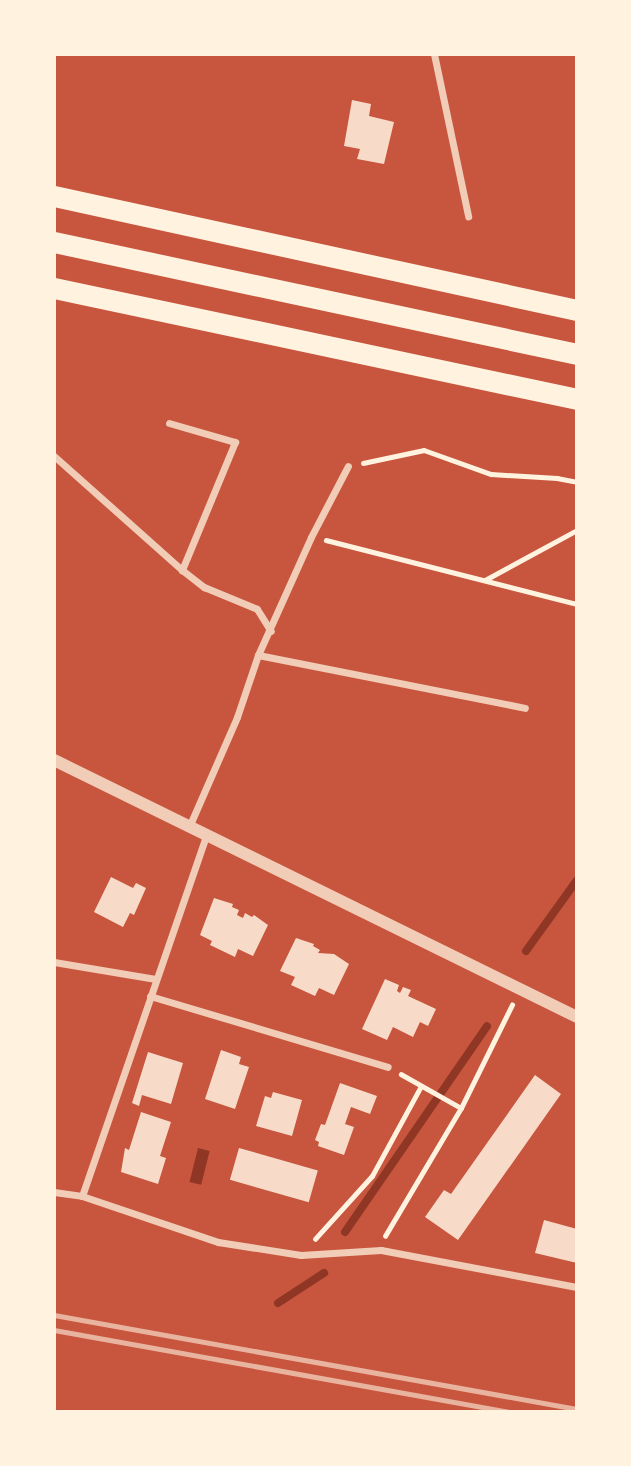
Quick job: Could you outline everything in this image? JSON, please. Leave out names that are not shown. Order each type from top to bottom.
[{"type":"highway","points":[[54,197],[577,310]]},
{"type":"highway","points":[[54,242],[577,354]]},
{"type":"highway","points":[[54,289],[577,399]]},
{"type":"street","points":[[434,54],[468,216]]},
{"type":"street","points":[[169,423],[235,442],[183,570]]},
{"type":"street","points":[[54,456],[204,587],[257,609],[271,631]]},
{"type":"street","points":[[189,827],[237,717],[258,655],[311,537],[348,466]]},
{"type":"street","points":[[258,655],[525,708]]},
{"type":"street","points":[[54,760],[577,1017]]},
{"type":"street","points":[[82,1196],[205,835]]},
{"type":"street","points":[[54,962],[156,979]]},
{"type":"street","points":[[150,996],[388,1067]]},
{"type":"street","points":[[54,1192],[82,1196],[218,1242],[301,1255],[381,1250],[577,1287]]},
{"type":"path","points":[[348,466],[424,450],[491,474],[577,482]]},
{"type":"path","points":[[484,581],[577,530]]},
{"type":"path","points":[[311,537],[577,604]]},
{"type":"path","points":[[381,1250],[386,1229],[461,1108],[520,989]]},
{"type":"path","points":[[388,1067],[461,1108]]},
{"type":"path","points":[[301,1255],[372,1176],[421,1086]]},
{"type":"shaded area","points":[[198,1148],[210,1151],[201,1185],[190,1182]]},
{"type":"building","points":[[352,100],[371,104],[369,116],[394,122],[384,164],[357,159],[360,149],[344,146]]},
{"type":"building","points":[[111,877],[133,888],[136,883],[146,888],[134,915],[130,913],[123,927],[94,912]]},
{"type":"building","points":[[214,898],[233,904],[232,907],[239,910],[237,915],[243,918],[245,913],[252,917],[254,915],[268,925],[253,956],[238,949],[235,957],[210,945],[212,941],[200,935]]},
{"type":"building","points":[[296,938],[314,944],[313,946],[320,950],[318,953],[334,954],[349,964],[334,995],[319,988],[315,996],[291,985],[295,977],[280,971]]},
{"type":"building","points":[[385,979],[399,985],[397,991],[400,993],[403,987],[411,990],[408,996],[436,1009],[428,1026],[420,1022],[413,1037],[393,1027],[387,1040],[362,1029]]},
{"type":"building","points":[[221,1050],[241,1057],[239,1064],[249,1067],[235,1109],[205,1099]]},
{"type":"building","points":[[148,1052],[183,1063],[171,1104],[142,1095],[139,1106],[132,1103]]},
{"type":"building","points":[[535,1075],[561,1094],[458,1240],[425,1217],[444,1190],[451,1194]]},
{"type":"building","points":[[340,1083],[377,1096],[370,1114],[351,1107],[345,1124],[354,1127],[344,1155],[318,1146],[319,1142],[315,1140],[321,1124],[325,1125]]},
{"type":"building","points":[[273,1092],[302,1100],[292,1136],[256,1126],[265,1096],[271,1098]]},
{"type":"building","points":[[141,1112],[171,1122],[160,1156],[166,1158],[158,1184],[121,1172],[125,1148],[129,1150]]},
{"type":"building","points":[[239,1148],[318,1171],[309,1202],[230,1180]]},
{"type":"building","points":[[544,1220],[577,1229],[577,1263],[535,1253]]},
{"type":"waterway","points":[[526,951],[577,880]]},
{"type":"waterway","points":[[345,1232],[487,1026]]},
{"type":"waterway","points":[[278,1303],[324,1273]]},
{"type":"railway","points":[[54,1315],[577,1409]]},
{"type":"railway","points":[[54,1330],[511,1412]]}]
